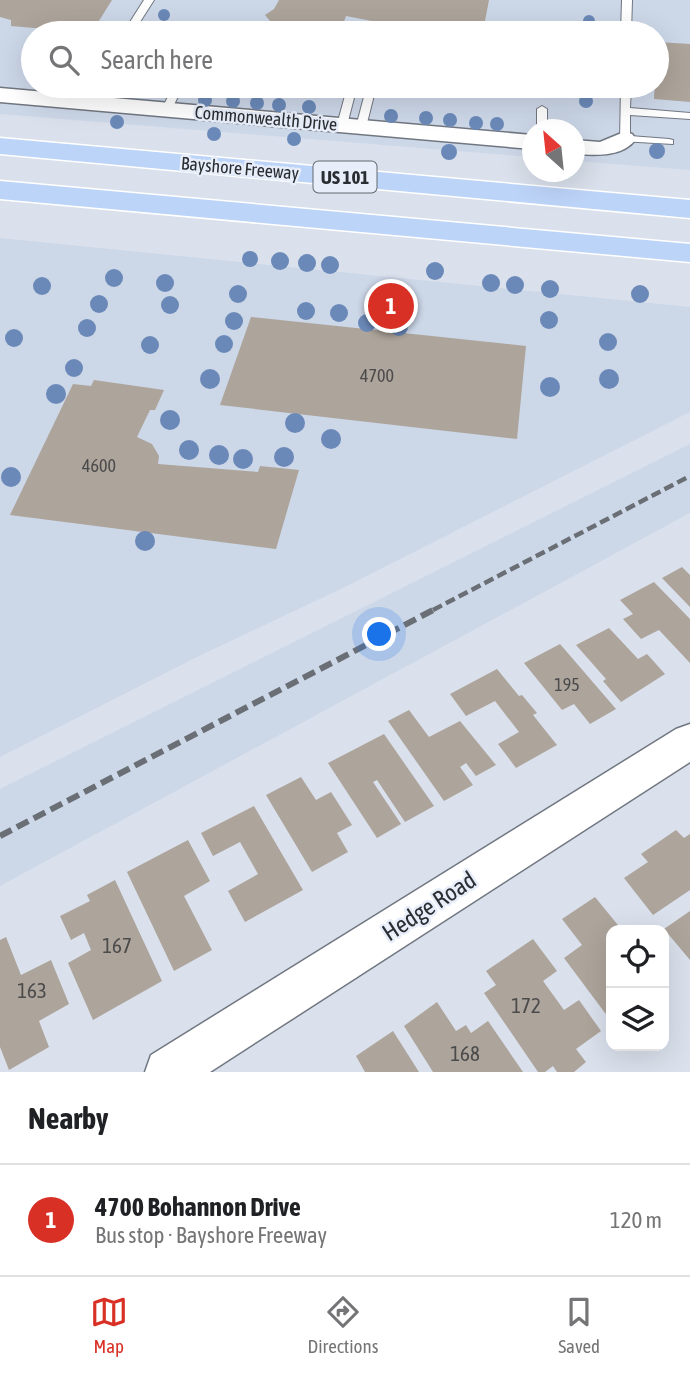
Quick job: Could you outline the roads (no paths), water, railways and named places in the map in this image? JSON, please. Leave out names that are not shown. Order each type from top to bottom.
[{"type":"highway","name":"Bayshore Freeway","points":[[0,146],[690,209]]},
{"type":"highway","name":"US 101","points":[[0,190],[690,253]]},
{"type":"street","name":"Commonwealth Drive","points":[[0,94],[21,94]]},
{"type":"street","name":"Commonwealth Drive","points":[[111,98],[167,110],[522,141]]},
{"type":"street","points":[[585,148],[603,149],[624,139]]},
{"type":"street","name":"Hedge Road","points":[[168,1072],[690,741]]},
{"type":"lane","points":[[136,21],[149,0]]},
{"type":"lane","points":[[626,0],[626,21]]},
{"type":"lane","points":[[167,110],[172,98]]},
{"type":"lane","points":[[350,98],[351,126]]},
{"type":"lane","points":[[351,126],[367,98]]},
{"type":"lane","points":[[626,98],[624,139],[668,142]]},
{"type":"lane","points":[[542,109],[542,119]]},
{"type":"lane","points":[[626,111],[690,116]]},
{"type":"railway","points":[[433,610],[690,476]]},
{"type":"railway","points":[[0,836],[437,608]]},
{"type":"place","name":"4700 Bohannon Drive","points":[[391,306]]}]
